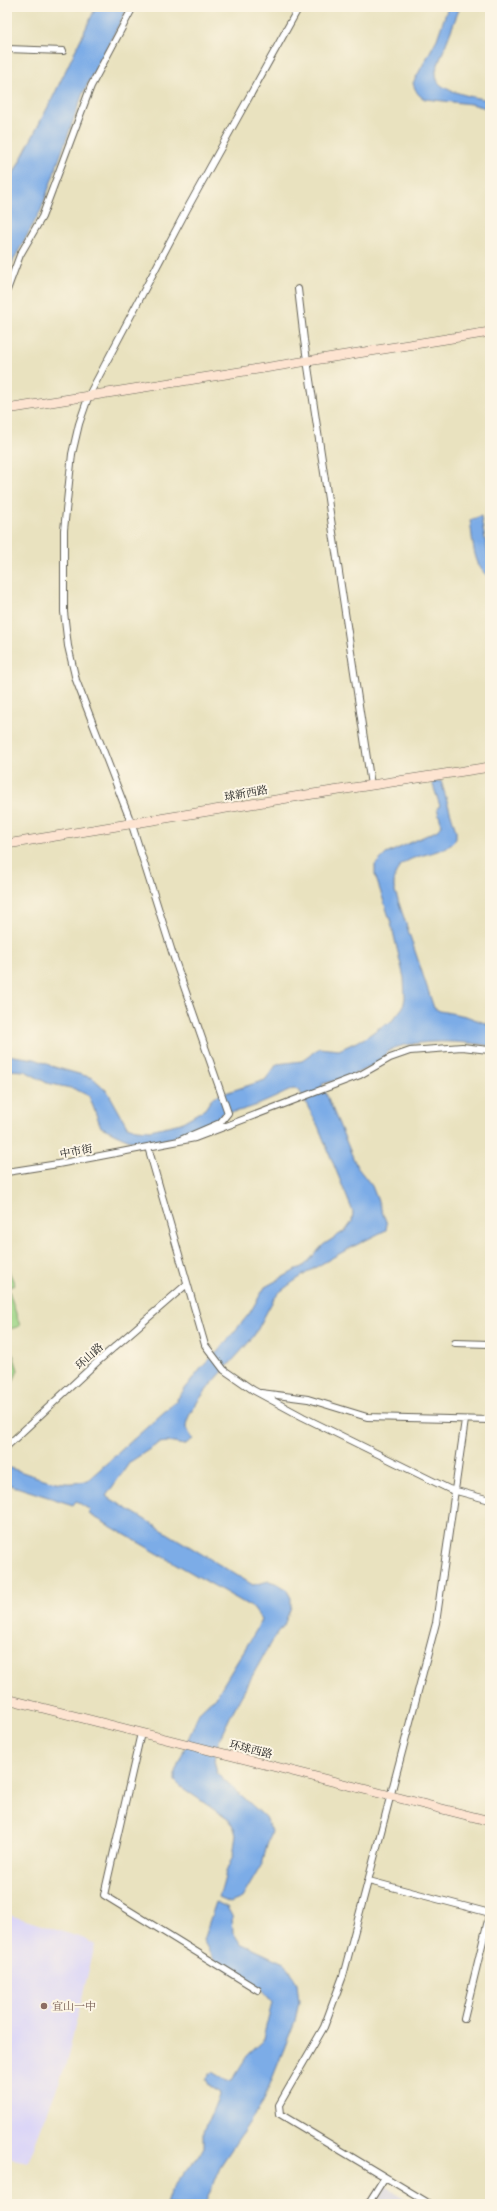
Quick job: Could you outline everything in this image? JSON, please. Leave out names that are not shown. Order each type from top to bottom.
[{"type":"street","points":[[7,290],[20,255],[42,217],[91,86],[133,7]]},
{"type":"street","points":[[178,1141],[220,1123],[228,1113],[222,1092],[172,952],[132,824],[76,680],[66,629],[63,573],[66,504],[75,439],[89,396],[187,209],[299,7]]},
{"type":"street","points":[[7,49],[63,51]]},
{"type":"street","points":[[298,289],[307,361],[371,785]]},
{"type":"street","points":[[7,409],[490,332]]},
{"type":"street","name":"球新西路","points":[[7,844],[490,767]]},
{"type":"street","points":[[178,1141],[195,1138],[324,1089],[360,1075],[390,1058],[410,1051],[462,1047],[489,1050]]},
{"type":"street","name":"中市街","points":[[7,1172],[148,1148],[178,1141]]},
{"type":"street","points":[[148,1148],[205,1346],[211,1356],[224,1370],[258,1392],[303,1417],[456,1491],[490,1500]]},
{"type":"street","name":"环山路","points":[[7,1446],[96,1363],[187,1284]]},
{"type":"street","points":[[455,1343],[490,1344]]},
{"type":"street","points":[[258,1392],[308,1399],[367,1417],[490,1420]]},
{"type":"street","points":[[430,2204],[280,2114],[279,2105],[324,2027],[334,2003],[369,1881],[436,1623],[465,1420]]},
{"type":"street","name":"环球西路","points":[[7,1699],[490,1821]]},
{"type":"street","points":[[141,1733],[104,1895],[258,1990]]},
{"type":"street","points":[[369,1881],[490,1913],[464,2019]]},
{"type":"street","points":[[368,2204],[385,2177]]},
{"type":"shaded area","name":"宜山一中","points":[[7,1914],[85,1939],[95,1945],[65,2067],[28,2162],[7,2158]]},
{"type":"shaded area","points":[[386,2186],[415,2204],[375,2204]]},
{"type":"green space","points":[[7,1267],[15,1285],[8,1288],[20,1326],[7,1330]]},
{"type":"green space","points":[[7,1336],[18,1370],[7,1397]]},
{"type":"water","points":[[96,7],[128,7],[83,93],[41,210],[13,261],[7,279],[7,186],[53,97]]},
{"type":"water","points":[[448,7],[460,7],[436,70],[437,80],[445,88],[457,93],[490,100],[490,109],[471,104],[425,99],[415,88],[413,83],[437,39]]},
{"type":"water","points":[[481,516],[488,555],[490,578],[480,567],[474,552],[470,520]]},
{"type":"water","points":[[441,781],[456,831],[456,839],[448,846],[438,851],[418,857],[400,866],[395,875],[394,888],[434,1008],[440,1011],[466,1016],[490,1025],[490,1046],[454,1042],[427,1042],[402,1046],[390,1050],[381,1060],[366,1069],[344,1078],[322,1084],[357,1167],[372,1186],[387,1224],[386,1230],[319,1265],[281,1291],[271,1305],[255,1334],[203,1394],[194,1407],[188,1418],[186,1428],[193,1439],[184,1445],[168,1442],[159,1443],[130,1462],[106,1496],[253,1585],[269,1581],[278,1584],[286,1589],[291,1598],[291,1607],[284,1625],[271,1642],[232,1713],[218,1742],[214,1760],[217,1773],[265,1817],[271,1831],[262,1864],[242,1898],[230,1903],[219,1898],[226,1872],[233,1855],[236,1835],[234,1828],[229,1820],[180,1786],[175,1781],[175,1772],[199,1712],[217,1695],[257,1629],[261,1619],[253,1608],[89,1514],[90,1510],[76,1501],[73,1505],[7,1484],[7,1467],[37,1477],[59,1482],[80,1482],[89,1479],[174,1403],[202,1367],[219,1350],[249,1314],[265,1287],[305,1265],[323,1245],[346,1230],[352,1222],[353,1212],[318,1126],[299,1090],[293,1089],[250,1108],[223,1113],[218,1119],[197,1130],[158,1141],[138,1142],[124,1138],[101,1127],[89,1096],[75,1089],[47,1083],[25,1071],[7,1070],[7,1055],[35,1059],[54,1067],[93,1078],[108,1092],[127,1126],[136,1129],[150,1130],[181,1123],[205,1109],[213,1097],[265,1080],[277,1064],[302,1061],[319,1048],[339,1050],[365,1038],[391,1022],[403,1007],[405,998],[404,978],[391,923],[375,875],[375,865],[386,854],[436,831],[442,826],[437,808],[440,806],[432,782]]},
{"type":"water","points":[[216,1902],[227,1907],[232,1916],[233,1932],[240,1943],[286,1964],[297,1983],[299,2002],[295,2021],[263,2102],[221,2165],[205,2204],[166,2204],[170,2192],[204,2147],[204,2131],[220,2093],[210,2087],[206,2079],[212,2072],[227,2081],[232,2080],[247,2056],[262,2042],[272,2003],[261,1990],[218,1963],[203,1940]]},
{"type":"place","name":"宜山一中","points":[[44,2006]]}]
